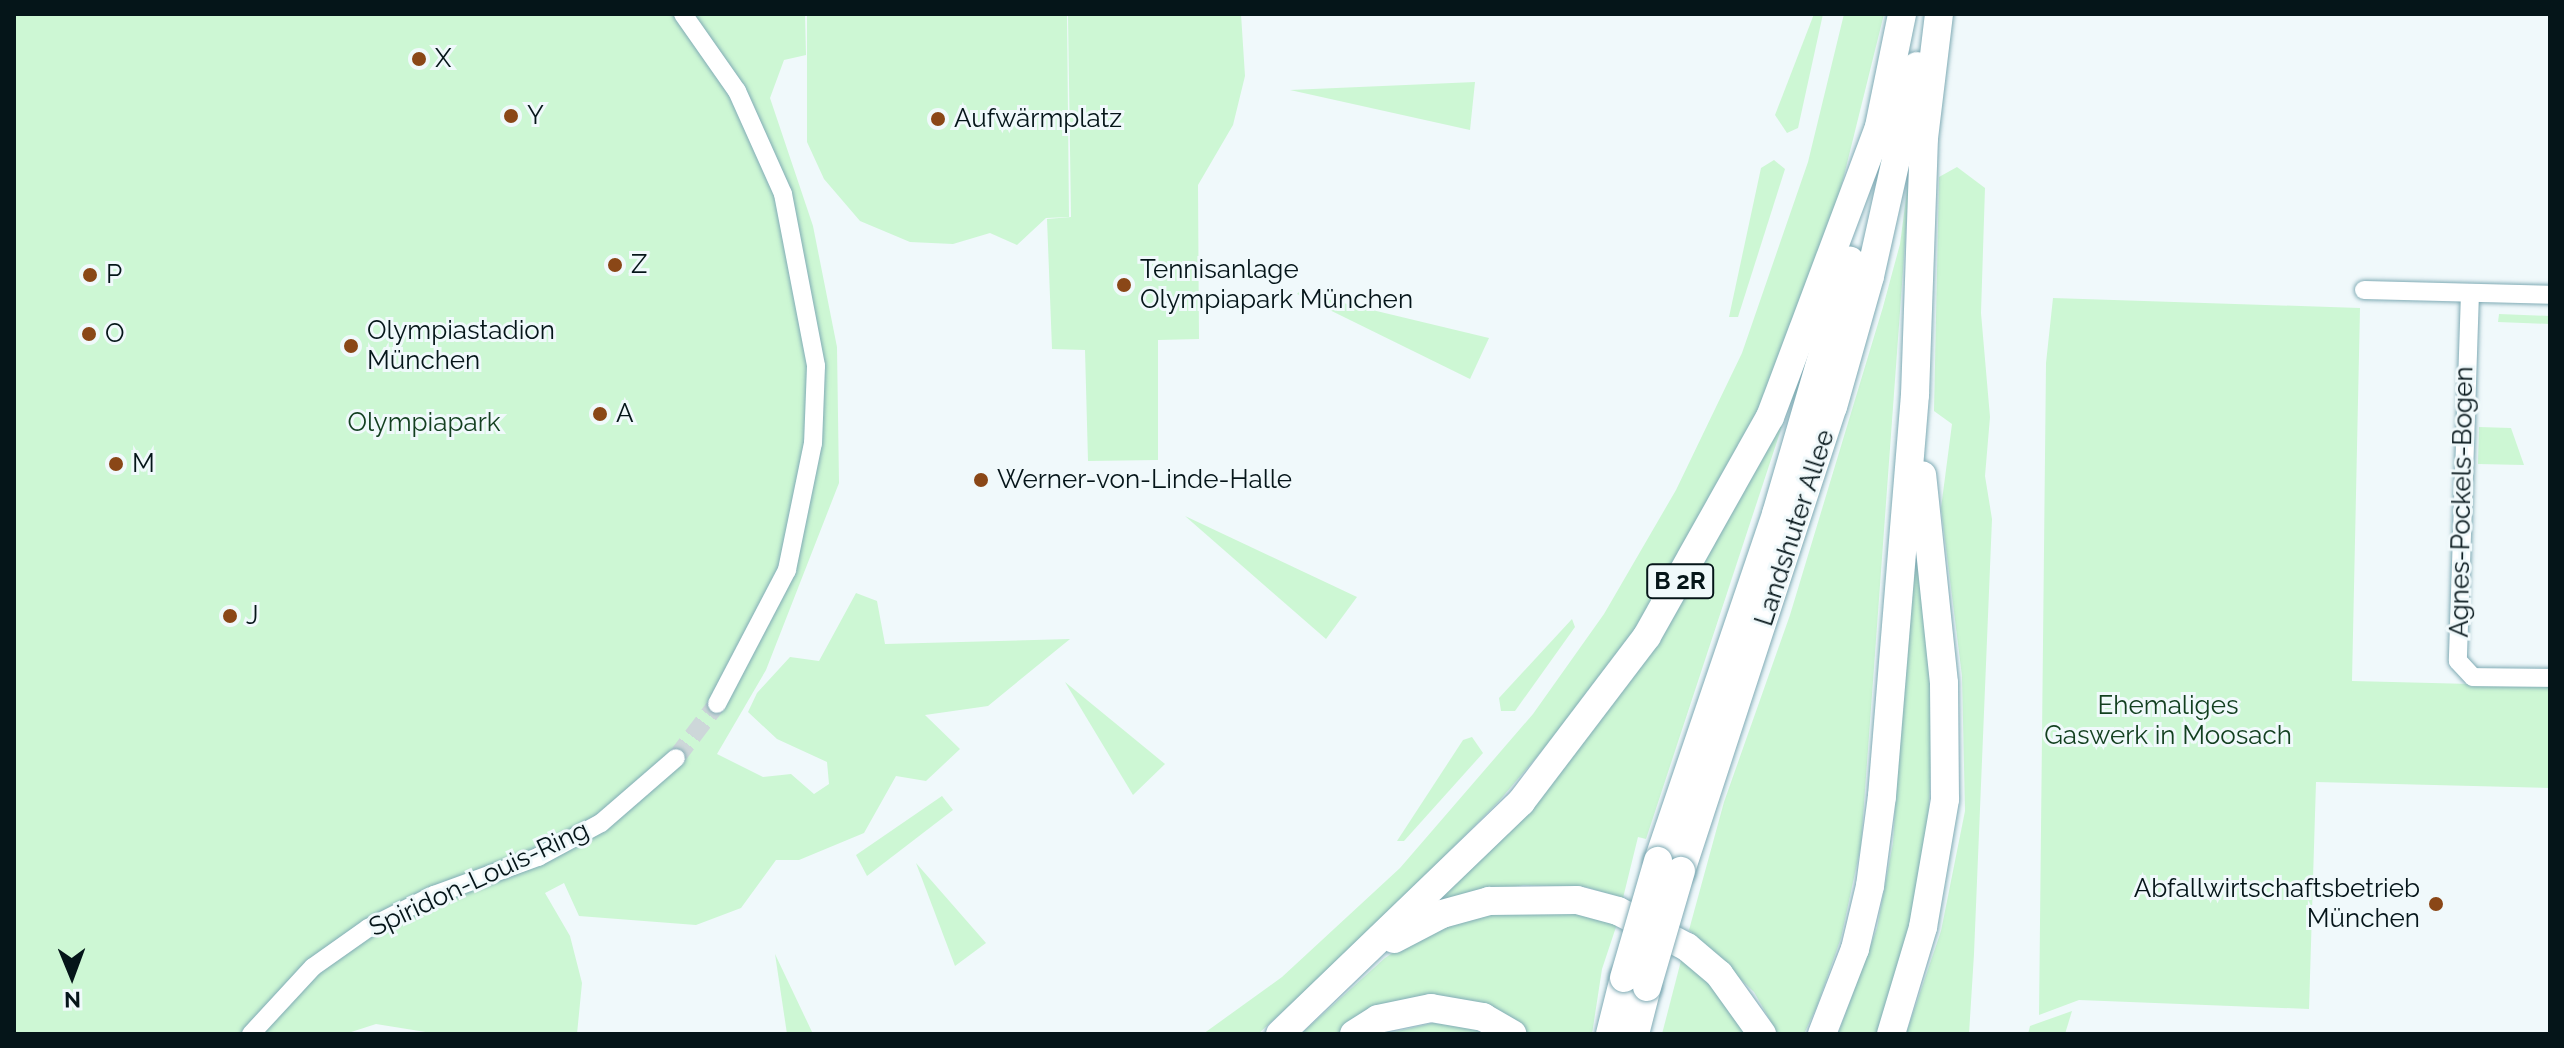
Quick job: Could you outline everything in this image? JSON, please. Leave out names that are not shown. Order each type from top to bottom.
[{"type":"highway","name":"Landshuter Allee","points":[[1610,1034],[1635,982],[1850,261],[1902,14]]},
{"type":"highway","name":"Landshuter Allee","points":[[1669,866],[1800,521],[1870,276],[1928,14]]},
{"type":"highway","points":[[1822,1034],[1855,949],[1870,886],[1897,624],[1915,395],[1924,138],[1939,14]]},
{"type":"highway","name":"B 2R","points":[[1280,1034],[1521,802],[1647,636],[1770,417],[1878,129]]},
{"type":"highway","points":[[1891,1034],[1937,865],[1948,743],[1915,395]]},
{"type":"highway","points":[[1362,957],[1442,914],[1477,904],[1533,897],[1577,900],[1628,915],[1687,947],[1719,974],[1762,1034]]},
{"type":"highway","name":"Landshuter Allee","points":[[1635,982],[1635,1034]]},
{"type":"highway","points":[[1354,1034],[1378,1019],[1431,1008],[1483,1017],[1512,1034]]},
{"type":"street","points":[[683,14],[737,91],[783,194],[816,366],[813,443],[787,570],[717,704]]},
{"type":"street","points":[[2364,290],[2550,295]]},
{"type":"street","name":"Agnes-Pockels-Bogen","points":[[2470,293],[2458,661],[2473,677],[2550,678]]},
{"type":"street","name":"Spiridon-Louis-Ring","points":[[251,1034],[313,967],[368,928],[434,895],[538,857],[588,830],[676,758]]},
{"type":"green space","name":"Olympiapark","points":[[14,14],[805,14],[806,55],[784,60],[770,98],[813,226],[837,347],[839,483],[766,670],[717,754],[763,777],[791,774],[814,794],[829,784],[827,762],[777,739],[748,712],[757,693],[790,657],[819,661],[856,593],[877,601],[885,644],[1070,639],[988,706],[925,715],[960,749],[926,781],[896,776],[864,833],[799,860],[776,860],[741,908],[696,925],[579,916],[564,883],[545,893],[570,936],[582,983],[577,1034],[438,1034],[376,1024],[345,1034],[14,1034]]},
{"type":"green space","name":"Aufwärmplatz","points":[[807,14],[1067,14],[1069,217],[1046,218],[1017,245],[990,233],[953,244],[910,242],[860,221],[824,179],[807,142]]},
{"type":"green space","name":"Tennisanlage Olympiapark München","points":[[1068,14],[1241,14],[1245,76],[1233,125],[1198,185],[1199,339],[1158,340],[1158,460],[1088,461],[1085,350],[1052,349],[1047,219],[1071,217]]},
{"type":"green space","points":[[1814,14],[1823,14],[1798,128],[1787,133],[1775,115]]},
{"type":"green space","points":[[1844,14],[1884,14],[1832,224],[1776,373],[1681,561],[1611,670],[1499,801],[1357,944],[1258,1034],[1203,1034],[1282,977],[1400,868],[1533,714],[1604,614],[1676,490],[1742,353],[1808,162]]},
{"type":"green space","points":[[1475,82],[1470,130],[1290,90]]},
{"type":"green space","points":[[1774,160],[1785,169],[1738,317],[1729,317],[1761,168]]},
{"type":"green space","points":[[1911,161],[1861,845],[1841,938],[1817,1006],[1804,1034],[1778,1034],[1754,992],[1689,930],[1724,802],[1790,615],[1883,307],[1900,244]]},
{"type":"green space","points":[[1957,167],[1985,188],[1981,313],[1990,417],[1985,476],[1992,519],[1974,954],[1969,1034],[1906,1034],[1941,931],[1965,811],[1962,676],[1941,508],[1952,424],[1934,411],[1939,177]]},
{"type":"green space","points":[[1289,290],[1489,338],[1470,379]]},
{"type":"green space","name":"Ehemaliges Gaswerk in Moosach","points":[[2053,298],[2360,308],[2352,681],[2550,686],[2550,788],[2316,782],[2309,1009],[2079,1000],[2039,1015],[2046,363]]},
{"type":"green space","points":[[2499,314],[2550,316],[2550,324],[2498,322]]},
{"type":"green space","points":[[1808,353],[1804,381],[1788,408],[1646,839],[1638,837],[1623,898],[1586,887],[1523,885],[1433,906],[1548,784]]},
{"type":"green space","points":[[2479,427],[2511,428],[2524,465],[2478,464]]},
{"type":"green space","points":[[1913,509],[1935,689],[1926,866],[1881,1034],[1838,1034],[1877,928],[1893,843]]},
{"type":"green space","points":[[1185,516],[1357,597],[1326,639]]},
{"type":"green space","points":[[1572,619],[1575,627],[1515,711],[1501,711],[1499,698]]},
{"type":"green space","points":[[1065,682],[1165,764],[1133,795]]},
{"type":"green space","points":[[1472,737],[1483,753],[1404,841],[1397,841],[1463,740]]},
{"type":"green space","points":[[942,796],[953,810],[867,876],[856,855]]},
{"type":"green space","points":[[916,863],[986,943],[955,966]]},
{"type":"green space","points":[[1552,907],[1618,921],[1602,969],[1592,1034],[1528,1034],[1493,1011],[1345,1034],[1301,1034],[1385,958],[1415,938],[1481,913]]},
{"type":"green space","points":[[1683,953],[1752,1034],[1662,1034]]},
{"type":"green space","points":[[775,954],[813,1034],[787,1034]]},
{"type":"green space","points":[[2072,1011],[2065,1034],[2028,1034],[2030,1026]]},
{"type":"green space","points":[[1433,1023],[1472,1028],[1486,1034],[1385,1034]]},
{"type":"tunnel","points":[[676,758],[717,704]]},
{"type":"place","name":"X","points":[[419,59]]},
{"type":"place","name":"Y","points":[[511,116]]},
{"type":"place","name":"Aufwärmplatz","points":[[938,119]]},
{"type":"place","name":"Z","points":[[615,265]]},
{"type":"place","name":"P","points":[[90,275]]},
{"type":"place","name":"Tennisanlage Olympiapark München","points":[[1124,285]]},
{"type":"place","name":"O","points":[[89,334]]},
{"type":"place","name":"Olympiastadion München","points":[[351,346]]},
{"type":"place","name":"A","points":[[600,414]]},
{"type":"place","name":"M","points":[[116,464]]},
{"type":"place","name":"Werner-von-Linde-Halle","points":[[981,480]]},
{"type":"place","name":"J","points":[[230,616]]},
{"type":"place","name":"Abfallwirtschaftsbetrieb München","points":[[2436,904]]}]
